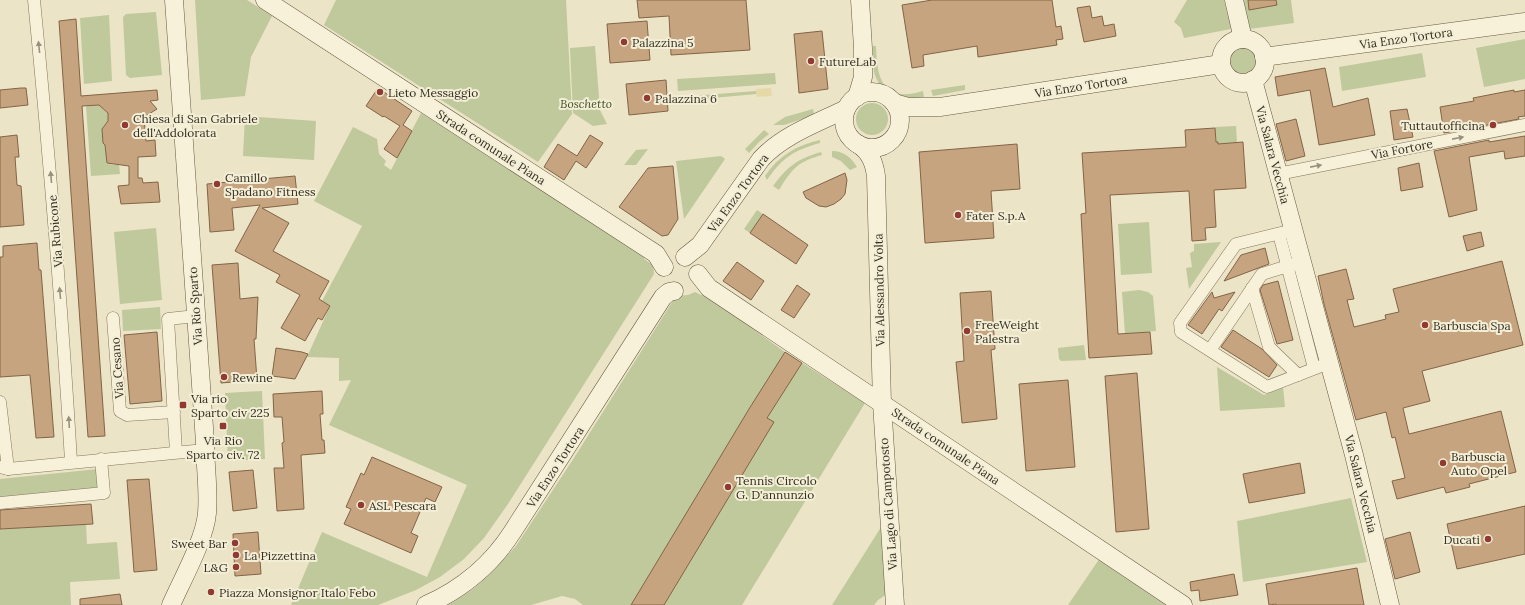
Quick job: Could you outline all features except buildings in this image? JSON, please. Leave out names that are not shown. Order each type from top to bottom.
[{"type":"street","name":"Via Rubicone","points":[[34,0],[47,130],[64,338],[71,461]]},
{"type":"street","name":"Via Rio Sparto","points":[[171,605],[204,528],[207,513],[205,450],[174,0]]},
{"type":"street","name":"Strada comunale Piana","points":[[265,0],[882,403],[1183,605]]},
{"type":"street","points":[[860,0],[864,48],[863,77],[844,119],[846,128],[854,140],[873,148],[887,143],[892,139],[899,128],[900,119],[899,110],[872,78],[864,48]]},
{"type":"street","points":[[1234,0],[1243,39]]},
{"type":"street","name":"Via Enzo Tortora","points":[[1264,57],[1525,22]]},
{"type":"street","points":[[1243,39],[1257,44],[1262,50],[1264,57],[1262,70],[1253,80],[1246,82],[1239,83],[1227,76],[1221,64],[1221,58],[1227,47],[1231,43],[1243,39]]},
{"type":"street","name":"Via Enzo Tortora","points":[[889,98],[908,107],[940,107],[1221,64]]},
{"type":"street","name":"Via Salara Vecchia","points":[[1253,80],[1278,174],[1286,232],[1322,366],[1354,455],[1390,605]]},
{"type":"street","points":[[851,103],[869,92],[889,98]]},
{"type":"street","name":"Via Enzo Tortora","points":[[426,605],[462,585],[480,571],[500,549],[681,272],[761,159],[777,144],[851,103]]},
{"type":"street","name":"Via Enzo Tortora","points":[[899,128],[915,118],[940,107]]},
{"type":"street","name":"Via Fortore","points":[[1278,174],[1525,124]]},
{"type":"street","name":"Via Enzo Tortora","points":[[800,132],[827,130],[854,140]]},
{"type":"street","name":"Via Alessandro Volta","points":[[854,140],[867,151],[875,164],[882,403]]},
{"type":"street","name":"Via Alessandro Volta","points":[[876,176],[879,163],[887,143]]},
{"type":"street","points":[[1286,232],[1236,244],[1180,323],[1181,332],[1267,387],[1322,366]]},
{"type":"street","points":[[1210,350],[1262,274],[1295,264]]},
{"type":"street","points":[[1252,288],[1269,348],[1298,375]]},
{"type":"street","points":[[176,452],[168,319],[196,316]]},
{"type":"street","name":"Via Cesano","points":[[113,318],[120,411],[127,415],[174,412]]},
{"type":"street","points":[[0,402],[4,468],[205,450]]},
{"type":"street","name":"Via Lago di Campotosto","points":[[882,403],[895,605]]},
{"type":"street","points":[[0,503],[104,493],[101,459]]},
{"type":"green space","points":[[195,0],[247,0],[272,16],[251,57],[245,96],[201,100]]},
{"type":"green space","points":[[336,0],[566,0],[572,114],[538,162],[324,25]]},
{"type":"green space","points":[[1187,0],[1224,0],[1231,29],[1184,38],[1181,28],[1174,22]]},
{"type":"green space","points":[[1243,0],[1291,0],[1294,23],[1249,29]]},
{"type":"green space","points":[[156,12],[162,75],[130,78],[126,75],[123,17],[126,14]]},
{"type":"green space","points":[[109,15],[112,81],[84,84],[80,18]]},
{"type":"green space","points":[[1525,39],[1525,79],[1484,87],[1476,48]]},
{"type":"green space","points":[[1240,45],[1246,45],[1256,52],[1259,61],[1258,67],[1252,74],[1246,77],[1240,77],[1230,70],[1227,64],[1227,58],[1234,48]]},
{"type":"green space","name":"Boschetto","points":[[595,46],[600,110],[607,124],[593,126],[573,113],[570,48]]},
{"type":"green space","points":[[873,46],[876,46],[880,76],[887,88],[893,92],[901,94],[912,94],[923,91],[924,97],[903,98],[890,94],[880,85],[874,71]]},
{"type":"green space","points":[[1422,53],[1426,77],[1342,91],[1339,67]]},
{"type":"green space","points":[[775,73],[776,84],[678,91],[677,79]]},
{"type":"green space","points":[[965,85],[965,90],[933,96],[931,90]]},
{"type":"green space","points":[[756,91],[757,94],[679,101],[678,97]]},
{"type":"green space","points":[[869,103],[875,103],[884,107],[888,119],[884,131],[875,135],[869,135],[860,131],[856,122],[856,116],[860,107]]},
{"type":"green space","points":[[99,105],[108,113],[108,121],[102,129],[103,143],[109,149],[106,154],[107,164],[119,165],[120,174],[91,176],[86,106]]},
{"type":"green space","points":[[813,109],[814,115],[784,125],[773,125],[785,117]]},
{"type":"green space","points":[[421,113],[645,255],[644,259],[653,265],[654,274],[508,504],[484,538],[464,559],[440,577],[416,590],[378,605],[291,605],[322,532],[427,577],[467,485],[329,425],[351,380],[339,381],[339,358],[307,357],[330,306],[322,301],[362,226],[314,201],[353,127],[377,139],[379,154],[386,161],[384,165],[391,170]]},
{"type":"green space","points":[[245,116],[316,121],[314,160],[243,156]]},
{"type":"green space","points":[[1236,126],[1237,143],[1218,144],[1218,142],[1216,142],[1215,127]]},
{"type":"green space","points":[[764,130],[769,134],[749,153],[745,149]]},
{"type":"green space","points":[[820,140],[820,143],[789,156],[778,166],[767,180],[765,176],[782,157],[796,148]]},
{"type":"green space","points":[[648,149],[636,165],[624,165],[636,150]]},
{"type":"green space","points":[[832,151],[840,152],[846,155],[857,167],[850,170],[841,161],[832,157]]},
{"type":"green space","points":[[821,152],[822,155],[807,160],[796,167],[779,190],[773,186],[788,168],[805,157]]},
{"type":"green space","points":[[721,156],[725,159],[684,219],[676,161]]},
{"type":"green space","points":[[757,210],[763,214],[750,233],[744,229]]},
{"type":"green space","points":[[1149,222],[1152,273],[1121,275],[1118,224]]},
{"type":"green space","points":[[156,228],[162,300],[120,304],[114,232]]},
{"type":"green space","points":[[1221,242],[1189,289],[1186,268],[1192,267],[1190,253],[1194,251],[1194,244]]},
{"type":"green space","points":[[1139,290],[1148,292],[1153,296],[1156,331],[1125,334],[1122,292]]},
{"type":"green space","points":[[695,292],[701,295],[703,293],[785,352],[865,403],[742,605],[583,605],[575,599],[562,596],[531,605],[448,605],[473,589],[489,575],[516,546],[572,461],[676,296],[688,295]]},
{"type":"green space","points":[[160,307],[161,329],[123,331],[122,310]]},
{"type":"green space","points":[[1084,345],[1086,360],[1061,361],[1059,359],[1058,348]]},
{"type":"green space","points":[[1217,367],[1264,395],[1283,387],[1285,407],[1220,411]]},
{"type":"green space","points":[[262,391],[265,459],[228,461],[225,393]]},
{"type":"green space","points":[[98,469],[100,491],[0,499],[0,479]]},
{"type":"green space","points":[[1351,498],[1367,562],[1243,582],[1237,521]]},
{"type":"green space","points":[[86,524],[87,544],[117,542],[120,579],[70,582],[71,605],[0,605],[0,529]]},
{"type":"green space","points":[[883,524],[887,594],[878,600],[874,605],[832,605]]},
{"type":"green space","points":[[1100,558],[1169,605],[1068,605]]},
{"type":"sand","points":[[771,88],[772,96],[757,97],[756,89]]},
{"type":"place","name":"Palazzina 5","points":[[624,42]]},
{"type":"place","name":"FutureLab","points":[[811,61]]},
{"type":"place","name":"Lieto Messaggio","points":[[380,92]]},
{"type":"place","name":"Palazzina 6","points":[[647,98]]},
{"type":"place","name":"Chiesa di San Gabriele dell'Addolorata","points":[[125,125]]},
{"type":"place","name":"Tuttautofficina","points":[[1493,125]]},
{"type":"place","name":"Camillo Spadano Fitness","points":[[217,184]]},
{"type":"place","name":"Fater S.p.A","points":[[958,215]]},
{"type":"place","name":"Barbuscia Spa","points":[[1425,325]]},
{"type":"place","name":"FreeWeight Palestra","points":[[967,331]]},
{"type":"place","name":"Rewine","points":[[224,377]]},
{"type":"place","name":"Via rio Sparto civ 225","points":[[183,405]]},
{"type":"place","name":"Via Rio Sparto civ. 72","points":[[223,426]]},
{"type":"place","name":"Barbuscia Auto Opel","points":[[1443,463]]},
{"type":"place","name":"Tennis Circolo G. D'annunzio","points":[[728,487]]},
{"type":"place","name":"ASL Pescara","points":[[361,505]]},
{"type":"place","name":"Ducati","points":[[1488,539]]},
{"type":"place","name":"Sweet Bar","points":[[235,543]]},
{"type":"place","name":"La Pizzettina","points":[[236,555]]},
{"type":"place","name":"L&G","points":[[236,567]]},
{"type":"place","name":"Piazza Monsignor Italo Febo","points":[[211,592]]}]
